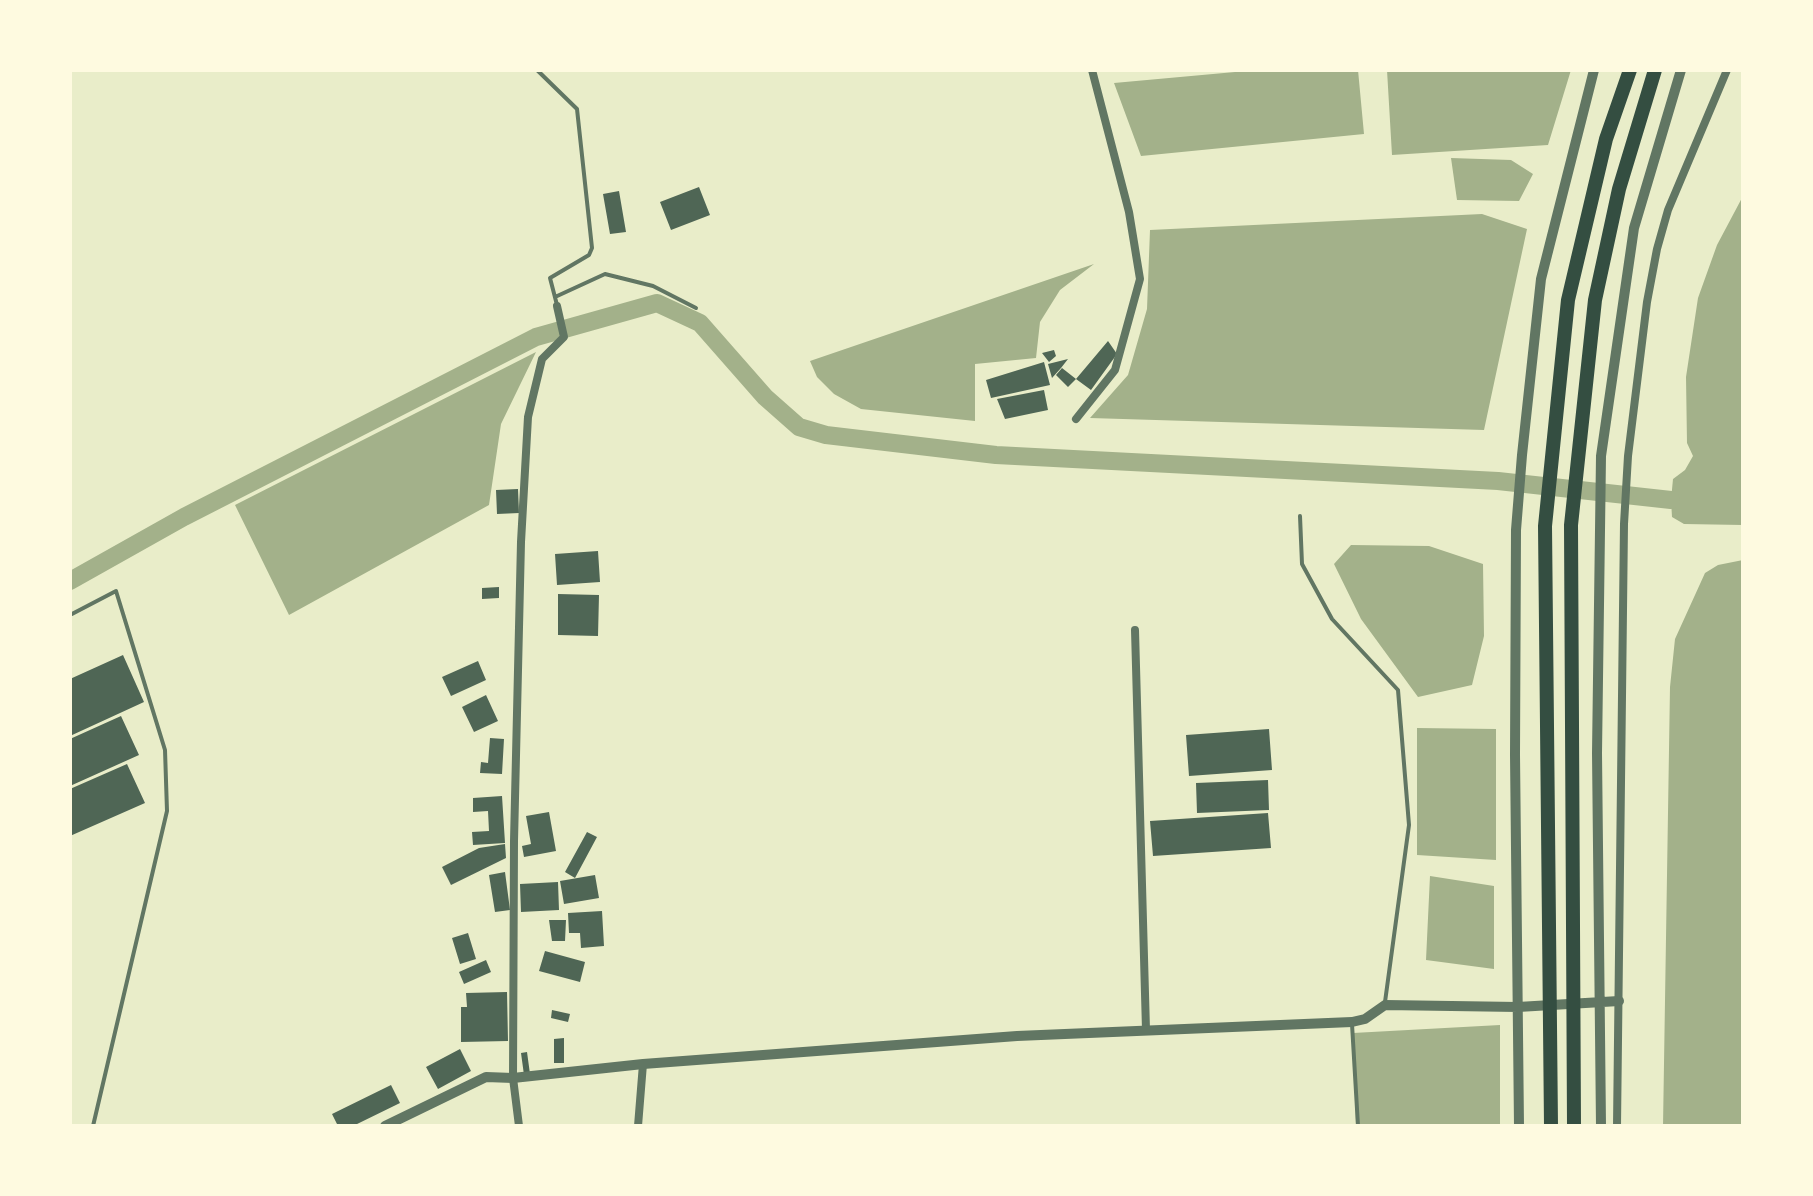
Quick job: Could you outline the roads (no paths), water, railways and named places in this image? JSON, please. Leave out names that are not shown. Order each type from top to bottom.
[{"type":"highway","points":[[1551,1126],[1545,526],[1568,300],[1606,139],[1630,70]]},
{"type":"highway","points":[[1574,1126],[1571,525],[1595,300],[1619,189],[1655,70]]},
{"type":"street","points":[[1076,419],[1115,370],[1128,333],[1140,279],[1129,212],[1092,70]]},
{"type":"street","points":[[1519,1126],[1516,530],[1541,279],[1594,70]]},
{"type":"street","points":[[1601,1126],[1598,522],[1601,456],[1634,228],[1681,70]]},
{"type":"street","points":[[1617,1126],[1624,524],[1628,456],[1647,302],[1657,249],[1668,210],[1727,70]]},
{"type":"street","points":[[519,1126],[513,1078],[514,841],[528,417],[542,359],[564,337],[556,302]]},
{"type":"street","points":[[1135,630],[1146,1030]]},
{"type":"street","points":[[385,1126],[486,1077],[513,1078],[643,1064],[1002,1037],[1352,1022],[1365,1019],[1385,1005],[1518,1007],[1619,1001]]},
{"type":"street","points":[[638,1126],[643,1064]]},
{"type":"lane","points":[[537,70],[577,109],[592,248],[589,255],[550,278],[556,302],[605,274],[653,286],[696,308]]},
{"type":"lane","points":[[1300,516],[1302,564],[1332,619],[1398,690],[1409,825],[1385,1005]]},
{"type":"lane","points":[[70,615],[116,591],[165,750],[167,811],[93,1126]]},
{"type":"lane","points":[[1352,1022],[1358,1126]]},
{"type":"waterway","points":[[70,581],[184,517],[536,337],[657,303],[700,323],[765,397],[799,427],[826,435],[996,455],[1498,481],[1671,500]]}]
